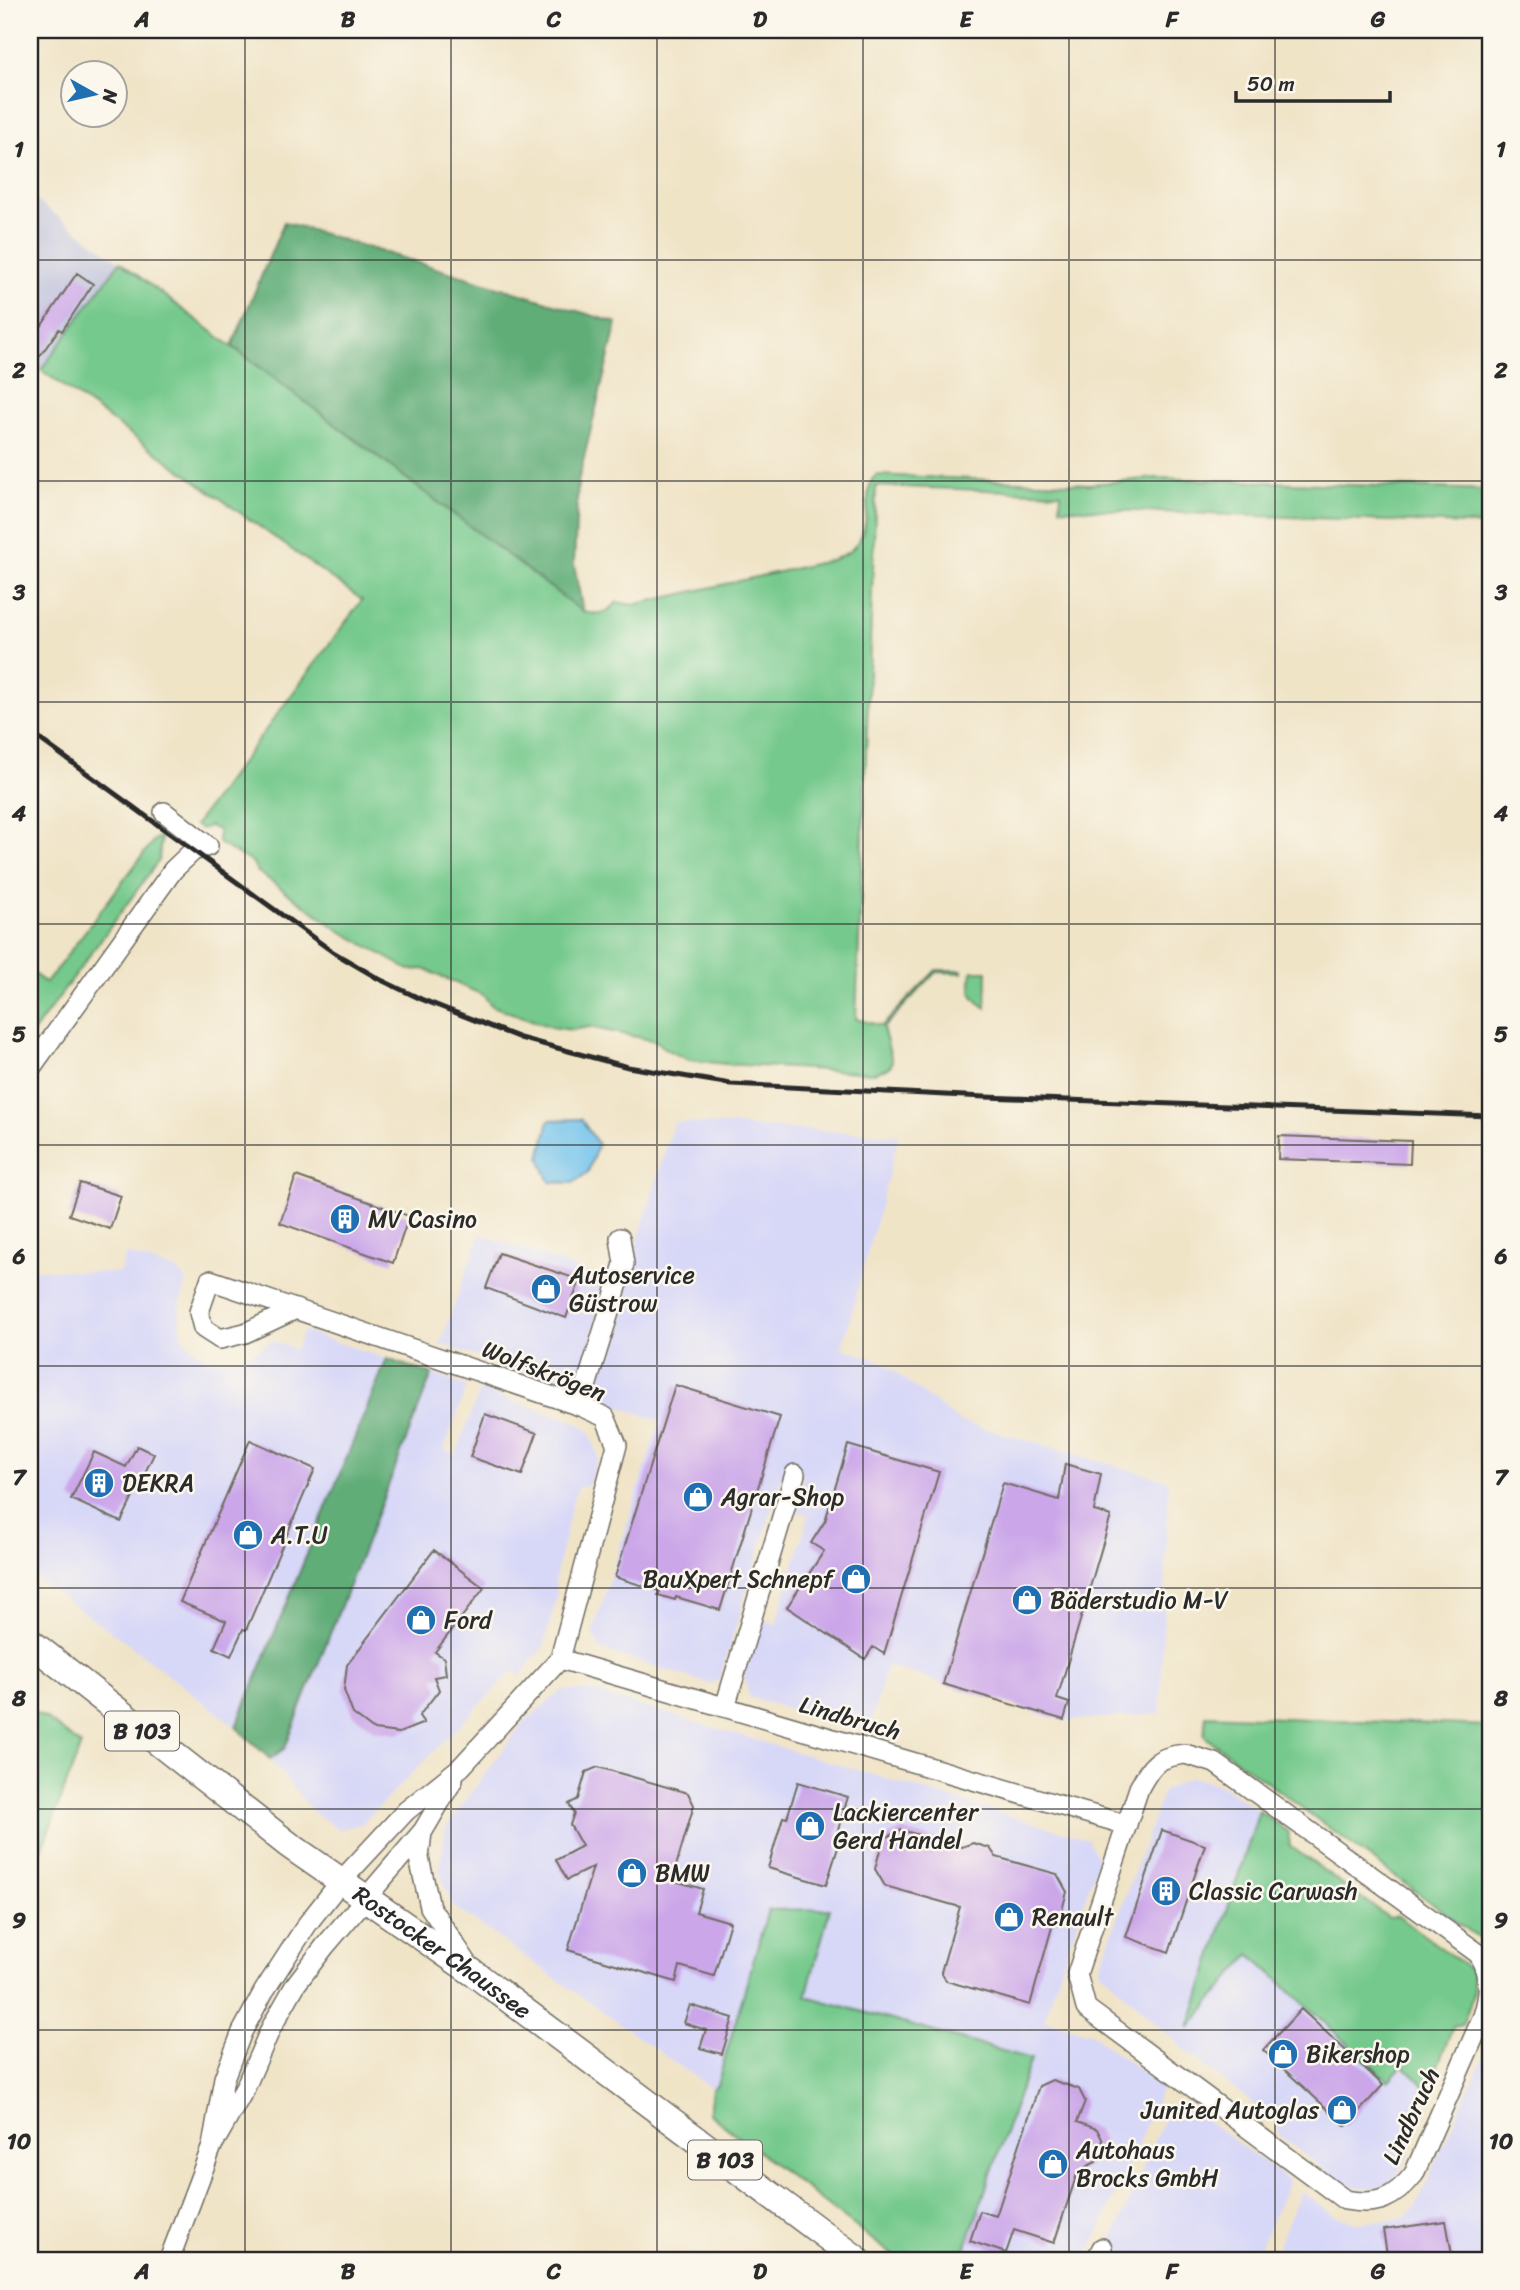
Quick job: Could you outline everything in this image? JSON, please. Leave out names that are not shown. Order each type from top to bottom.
[{"type":"main road","name":"Rostocker Chaussee","points":[[30,1642],[289,1845],[475,1974],[858,2260]]},
{"type":"street","points":[[30,1069],[173,870],[193,851],[208,846],[164,812]]},
{"type":"street","points":[[580,1406],[624,1264],[620,1238]]},
{"type":"street","name":"Wolfskrögen","points":[[212,2146],[224,2078],[242,2032],[264,1991],[307,1923],[341,1881],[406,1811],[461,1767],[560,1658],[617,1445],[605,1417],[580,1406],[296,1309],[211,1280],[199,1312],[203,1328],[220,1339],[244,1333],[296,1309]]},
{"type":"street","points":[[725,1707],[795,1474]]},
{"type":"street","name":"Lindbruch","points":[[560,1658],[1127,1825]]},
{"type":"street","name":"Lindbruch","points":[[1185,1754],[1215,1763],[1479,1954],[1489,1977],[1488,1999],[1483,2016],[1414,2174],[1404,2187],[1374,2203],[1346,2200],[1086,2008],[1077,1974],[1127,1825],[1139,1788],[1149,1770],[1166,1756],[1185,1754]]},
{"type":"street","name":"Wolfskrögen","points":[[212,2146],[296,1984],[422,1831],[461,1767]]},
{"type":"street","name":"Wolfskrögen","points":[[422,1831],[419,1858],[430,1907],[475,1974]]},
{"type":"street","points":[[169,2260],[212,2146]]},
{"type":"shaded area","points":[[30,196],[120,262],[41,370],[30,361]]},
{"type":"shaded area","points":[[674,1122],[899,1135],[842,1348],[879,1360],[959,1421],[1169,1481],[1160,1714],[1064,1721],[887,1666],[868,1732],[749,1697],[744,1673],[760,1619],[776,1624],[809,1515],[794,1510],[804,1474],[785,1468],[719,1680],[710,1684],[600,1649],[593,1632],[660,1421],[590,1396]]},
{"type":"shaded area","points":[[480,1234],[609,1280],[576,1391],[440,1344]]},
{"type":"shaded area","points":[[126,1254],[179,1271],[187,1282],[179,1308],[182,1335],[192,1348],[205,1357],[223,1361],[245,1357],[272,1341],[296,1349],[303,1331],[387,1359],[236,1727],[123,1640],[30,1574],[30,1269],[119,1273]]},
{"type":"shaded area","points":[[432,1374],[467,1386],[444,1450],[456,1454],[480,1390],[576,1422],[589,1432],[599,1457],[588,1485],[578,1488],[573,1499],[555,1579],[557,1595],[544,1646],[520,1676],[513,1671],[363,1823],[339,1830],[313,1812],[270,1759],[286,1748]]},
{"type":"shaded area","points":[[562,1690],[591,1691],[1088,1839],[1098,1860],[1044,2020],[1090,2033],[1162,2088],[1089,2254],[1101,2260],[961,2260],[1031,2059],[805,1995],[830,1909],[712,2089],[452,1905],[439,1869],[446,1827],[523,1723]]},
{"type":"shaded area","points":[[1191,1777],[1220,1785],[1259,1811],[1190,2025],[1249,1953],[1388,2081],[1402,2065],[1428,2090],[1405,2141],[1410,2153],[1398,2174],[1383,2186],[1372,2189],[1357,2188],[1342,2182],[1278,2135],[1277,2122],[1182,2048],[1099,1969],[1164,1790]]},
{"type":"shaded area","points":[[1483,2057],[1490,2059],[1490,2260],[1272,2260],[1301,2191],[1331,2213],[1355,2223],[1405,2217],[1415,2208]]},
{"type":"shaded area","points":[[1182,2102],[1289,2181],[1255,2260],[1104,2260],[1163,2120],[1173,2117]]},
{"type":"green space","points":[[284,222],[617,323],[578,482],[574,564],[583,612],[232,346]]},
{"type":"green space","points":[[120,262],[583,612],[602,613],[617,602],[633,605],[832,560],[852,549],[859,540],[866,520],[869,489],[876,475],[1090,484],[1156,478],[1490,490],[1490,525],[1060,508],[1061,493],[876,486],[856,1019],[882,1026],[936,970],[962,970],[962,973],[936,972],[883,1028],[892,1060],[886,1069],[873,1073],[689,1060],[667,1050],[656,1041],[589,1027],[572,1030],[551,1027],[492,1006],[483,995],[424,969],[409,970],[339,930],[257,871],[253,863],[218,843],[218,830],[210,826],[201,829],[195,825],[362,600],[41,370]]},
{"type":"green space","points":[[161,837],[159,860],[30,1037],[30,971],[46,983],[154,840]]},
{"type":"green space","points":[[972,971],[987,971],[986,1008],[972,993]]},
{"type":"green space","points":[[387,1359],[432,1374],[285,1748],[270,1759],[236,1727]]},
{"type":"green space","points":[[30,1711],[47,1719],[81,1745],[30,1881]]},
{"type":"green space","points":[[1206,1715],[1490,1726],[1490,1948],[1204,1736]]},
{"type":"green space","points":[[1259,1811],[1288,1832],[1290,1846],[1389,1918],[1398,1916],[1471,1970],[1473,1992],[1470,2005],[1462,2025],[1453,2027],[1428,2090],[1403,2065],[1388,2081],[1250,1954],[1189,2028]]},
{"type":"green space","points":[[830,1909],[806,1996],[1031,2059],[961,2260],[899,2260],[709,2114],[712,2089],[717,2085],[768,1910]]},
{"type":"water","points":[[581,1119],[598,1144],[588,1172],[573,1183],[550,1182],[540,1158],[549,1120]]},
{"type":"building","points":[[77,273],[93,284],[62,331],[59,329],[30,370],[30,330],[36,334]]},
{"type":"building","points":[[1279,1136],[1411,1141],[1410,1164],[1278,1159]]},
{"type":"building","name":"MV Casino","points":[[296,1176],[409,1216],[393,1263],[280,1223]]},
{"type":"building","points":[[80,1183],[121,1196],[110,1229],[69,1215]]},
{"type":"building","name":"Autoservice Güstrow","points":[[499,1253],[580,1280],[566,1318],[486,1288]]},
{"type":"building","name":"Agrar-Shop","points":[[675,1385],[780,1417],[720,1610],[676,1597],[675,1600],[658,1595],[660,1591],[615,1577]]},
{"type":"building","points":[[485,1414],[537,1433],[522,1475],[470,1457]]},
{"type":"building","name":"A.T.U","points":[[250,1440],[315,1469],[246,1630],[243,1629],[231,1656],[214,1648],[226,1621],[180,1602]]},
{"type":"building","name":"BauXpert Schnepf","points":[[848,1445],[939,1472],[884,1654],[873,1647],[865,1659],[787,1607],[824,1551],[811,1543],[825,1521]]},
{"type":"building","points":[[137,1446],[154,1454],[121,1522],[71,1499],[94,1452],[126,1467]]},
{"type":"building","name":"Bäderstudio M-V","points":[[1065,1464],[1101,1474],[1094,1511],[1111,1516],[1057,1699],[1069,1703],[1064,1720],[943,1684],[1003,1483],[1059,1500]]},
{"type":"building","name":"Ford","points":[[434,1550],[484,1588],[435,1652],[444,1658],[446,1675],[434,1677],[439,1690],[419,1716],[424,1723],[399,1733],[374,1730],[353,1714],[344,1690],[347,1665]]},
{"type":"building","name":"BMW","points":[[598,1767],[688,1793],[694,1805],[672,1880],[703,1889],[696,1912],[730,1922],[714,1976],[680,1966],[676,1982],[568,1950],[593,1867],[567,1880],[556,1860],[582,1846],[570,1825],[574,1813],[569,1804],[578,1799],[586,1772]]},
{"type":"building","name":"Lackiercenter Gerd Handel","points":[[798,1782],[848,1797],[837,1833],[842,1835],[826,1885],[768,1868],[783,1817],[787,1818]]},
{"type":"building","name":"Renault","points":[[901,1830],[962,1847],[973,1843],[990,1848],[996,1857],[1057,1874],[1067,1892],[1059,1921],[1054,1920],[1030,2005],[946,1981],[941,1972],[960,1907],[885,1886],[875,1869],[883,1839]]},
{"type":"building","name":"Classic Carwash","points":[[1162,1830],[1205,1845],[1169,1952],[1126,1937]]},
{"type":"building","points":[[690,2005],[733,2018],[722,2054],[700,2048],[706,2030],[684,2023]]},
{"type":"building","points":[[1301,2009],[1383,2085],[1346,2126],[1263,2050]]},
{"type":"building","name":"Autohaus Brocks GmbH","points":[[1052,2080],[1079,2089],[1085,2101],[1077,2122],[1097,2129],[1103,2141],[1096,2162],[1078,2171],[1054,2243],[1014,2230],[1006,2253],[970,2241],[980,2211],[996,2216],[1039,2086]]},
{"type":"building","points":[[1446,2221],[1453,2260],[1388,2260],[1383,2230]]},
{"type":"railway","points":[[30,732],[333,952],[379,979],[421,999],[520,1038],[628,1067],[731,1084],[985,1097],[1490,1116]]},
{"type":"place","name":"MV Casino","points":[[345,1219]]},
{"type":"place","name":"Autoservice Güstrow","points":[[546,1289]]},
{"type":"place","name":"DEKRA","points":[[99,1483]]},
{"type":"place","name":"Agrar-Shop","points":[[698,1497]]},
{"type":"place","name":"A.T.U","points":[[248,1535]]},
{"type":"place","name":"BauXpert Schnepf","points":[[856,1579]]},
{"type":"place","name":"Bäderstudio M-V","points":[[1027,1600]]},
{"type":"place","name":"Ford","points":[[421,1620]]},
{"type":"place","name":"Lackiercenter Gerd Handel","points":[[810,1826]]},
{"type":"place","name":"BMW","points":[[632,1873]]},
{"type":"place","name":"Classic Carwash","points":[[1166,1891]]},
{"type":"place","name":"Renault","points":[[1009,1917]]},
{"type":"place","name":"Bikershop","points":[[1283,2054]]},
{"type":"place","name":"Junited Autoglas","points":[[1342,2110]]},
{"type":"place","name":"Autohaus Brocks GmbH","points":[[1053,2164]]}]
